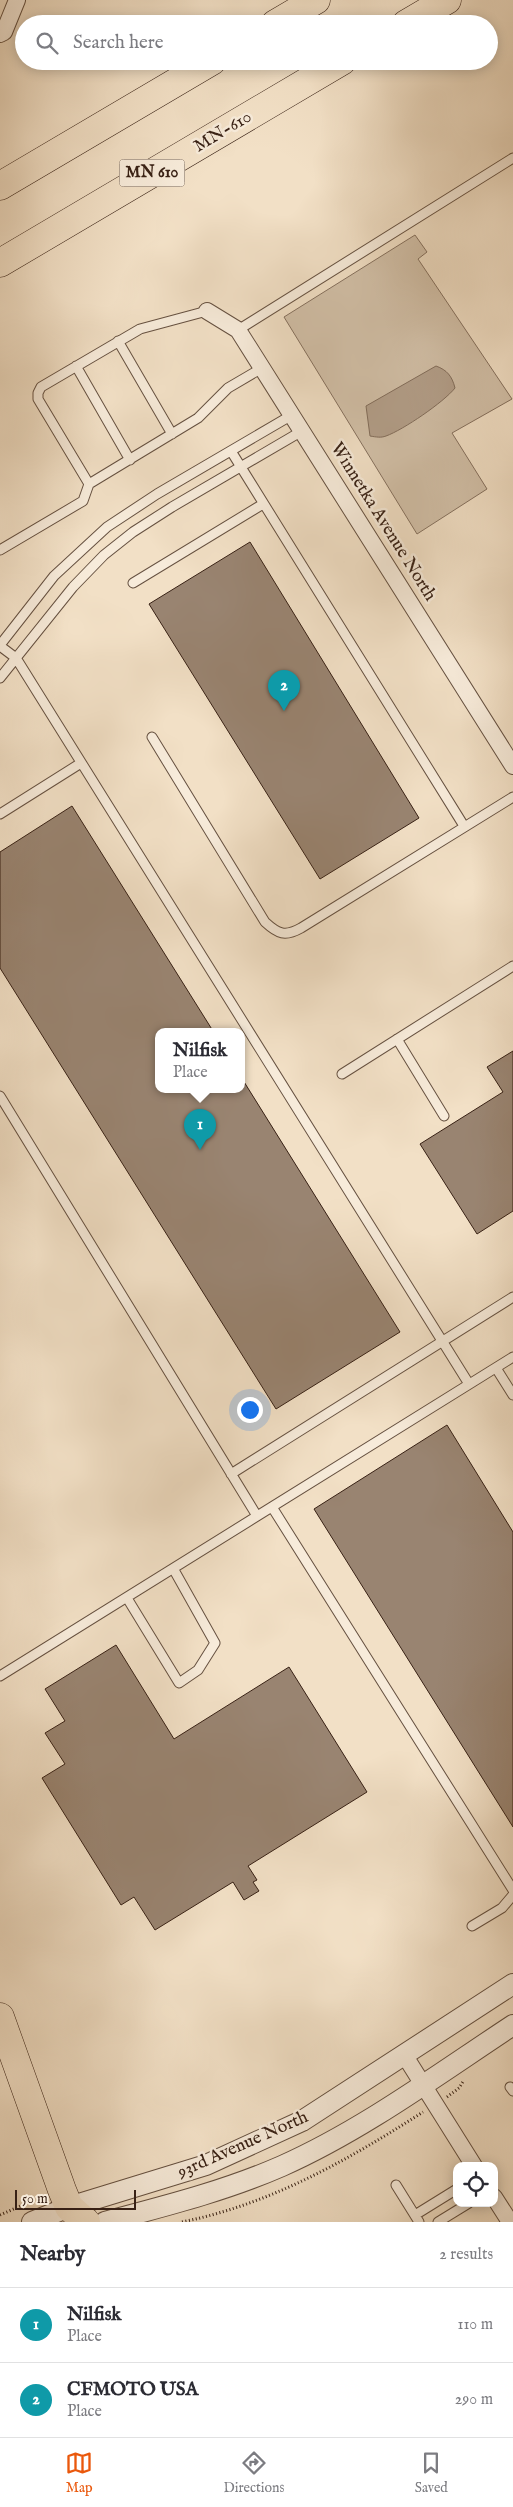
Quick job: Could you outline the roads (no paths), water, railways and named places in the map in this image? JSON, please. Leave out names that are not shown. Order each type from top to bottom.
[{"type":"highway","points":[[290,15],[316,0]]},
{"type":"highway","points":[[421,15],[447,0]]},
{"type":"highway","points":[[0,186],[197,70]]},
{"type":"highway","name":"MN-610","points":[[0,263],[327,70]]},
{"type":"highway","points":[[0,283],[305,83]]},
{"type":"highway","points":[[0,2017],[78,2214]]},
{"type":"street","points":[[0,34],[4,32],[17,0]]},
{"type":"street","name":"Winnetka Avenue North","points":[[207,311],[238,330],[513,766]]},
{"type":"street","name":"93rd Avenue North","points":[[32,2222],[78,2214],[198,2168],[302,2121],[405,2056],[513,1984]]},
{"type":"street","name":"93rd Avenue North","points":[[105,2222],[215,2192],[284,2165],[351,2129],[513,2025]]},
{"type":"street","points":[[405,2056],[472,2162]]},
{"type":"street","points":[[498,2203],[510,2222]]},
{"type":"lane","points":[[238,330],[513,158]]},
{"type":"lane","points":[[89,484],[38,399],[41,387],[118,341],[152,324],[207,311]]},
{"type":"lane","points":[[118,341],[172,434]]},
{"type":"lane","points":[[76,366],[130,460]]},
{"type":"lane","points":[[0,550],[83,502],[89,484],[198,418],[228,388],[262,368]]},
{"type":"lane","points":[[292,415],[106,527],[54,576],[0,645],[16,658],[469,1384]]},
{"type":"lane","points":[[0,678],[73,587],[104,555],[141,527],[302,431]]},
{"type":"lane","points":[[231,451],[464,826]]},
{"type":"lane","points":[[133,584],[263,504]]},
{"type":"lane","points":[[152,737],[265,922],[277,933],[291,934],[513,797]]},
{"type":"lane","points":[[0,814],[81,763]]},
{"type":"lane","points":[[342,1074],[513,966]]},
{"type":"lane","points":[[397,1039],[444,1116]]},
{"type":"lane","points":[[0,1096],[257,1516]]},
{"type":"lane","points":[[231,1474],[513,1297]]},
{"type":"lane","points":[[0,1676],[174,1570],[257,1516],[513,1357]]},
{"type":"lane","points":[[496,1368],[513,1395]]},
{"type":"lane","points":[[272,1507],[513,1890]]},
{"type":"lane","points":[[127,1598],[178,1683],[198,1670],[215,1643],[174,1570]]},
{"type":"lane","points":[[472,1926],[502,1908],[513,1895]]},
{"type":"lane","points":[[396,2185],[417,2219],[453,2192]]},
{"type":"lane","points":[[438,2222],[462,2207]]},
{"type":"place","name":"CFMOTO USA","points":[[284,711]]},
{"type":"place","name":"Nilfisk","points":[[200,1150]]}]
